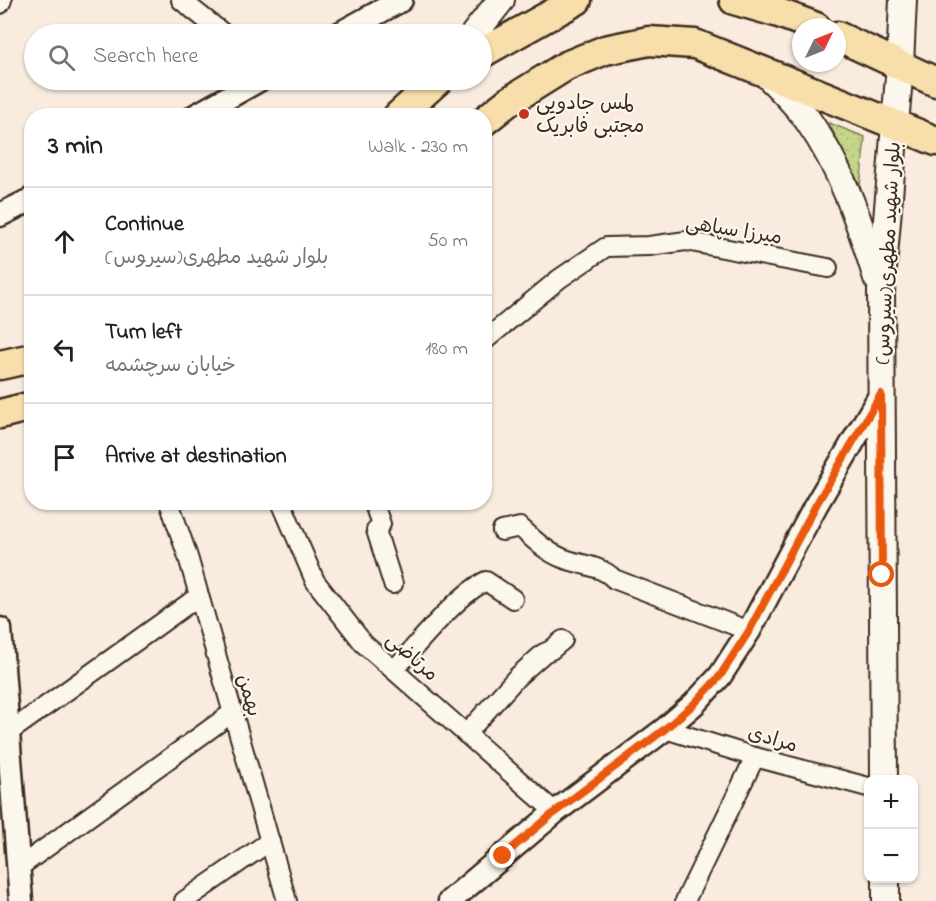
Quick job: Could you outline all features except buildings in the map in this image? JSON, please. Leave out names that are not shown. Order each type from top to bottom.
[{"type":"main road","points":[[482,24],[501,0]]},
{"type":"main road","points":[[492,47],[577,0]]},
{"type":"main road","points":[[734,0],[792,18]]},
{"type":"main road","name":"بلوار شهید مطهری(سیروس)","points":[[884,775],[881,292],[900,65],[903,0]]},
{"type":"main road","points":[[846,40],[936,82]]},
{"type":"main road","points":[[492,115],[508,102],[566,66],[605,50],[649,41],[695,44],[936,141]]},
{"type":"main road","points":[[763,72],[797,106],[821,139],[845,186],[881,292]]},
{"type":"main road","points":[[407,108],[427,90]]},
{"type":"main road","points":[[0,365],[24,360]]},
{"type":"main road","points":[[0,414],[24,408]]},
{"type":"main road","points":[[886,883],[886,901]]},
{"type":"street","points":[[181,0],[211,24]]},
{"type":"street","points":[[357,24],[401,0]]},
{"type":"street","points":[[209,108],[241,90]]},
{"type":"street","points":[[0,215],[24,203]]},
{"type":"street","name":"میرزا سپاهی","points":[[492,334],[559,279],[606,247],[649,246],[686,241],[828,268]]},
{"type":"street","points":[[450,901],[555,812],[665,729],[694,704],[720,676],[749,631],[816,505],[881,394]]},
{"type":"street","name":"بهمن","points":[[172,510],[199,596],[287,901]]},
{"type":"street","name":"مرتاضی","points":[[284,510],[315,581],[364,644],[555,812]]},
{"type":"street","points":[[376,510],[381,524],[376,530],[393,584]]},
{"type":"street","points":[[502,531],[520,527],[544,549],[563,558],[607,572],[614,579],[749,631]]},
{"type":"street","points":[[394,670],[444,616],[479,585],[486,581],[513,599]]},
{"type":"street","points":[[8,733],[199,596]]},
{"type":"street","points":[[0,629],[8,733],[5,755],[21,901]]},
{"type":"street","points":[[466,734],[517,677],[563,640]]},
{"type":"street","points":[[18,868],[232,713]]},
{"type":"street","name":"مرادی","points":[[665,729],[755,757],[864,786]]},
{"type":"street","points":[[685,901],[755,757]]},
{"type":"street","points":[[184,901],[270,841]]},
{"type":"green space","points":[[829,123],[865,137],[860,188]]},
{"type":"place","name":"لمس جادویی مجتبی فابریک","points":[[524,114]]},
{"type":"route","points":[[503,856],[555,812],[665,729],[694,704],[720,676],[749,631],[816,505],[881,394],[882,575]]}]
